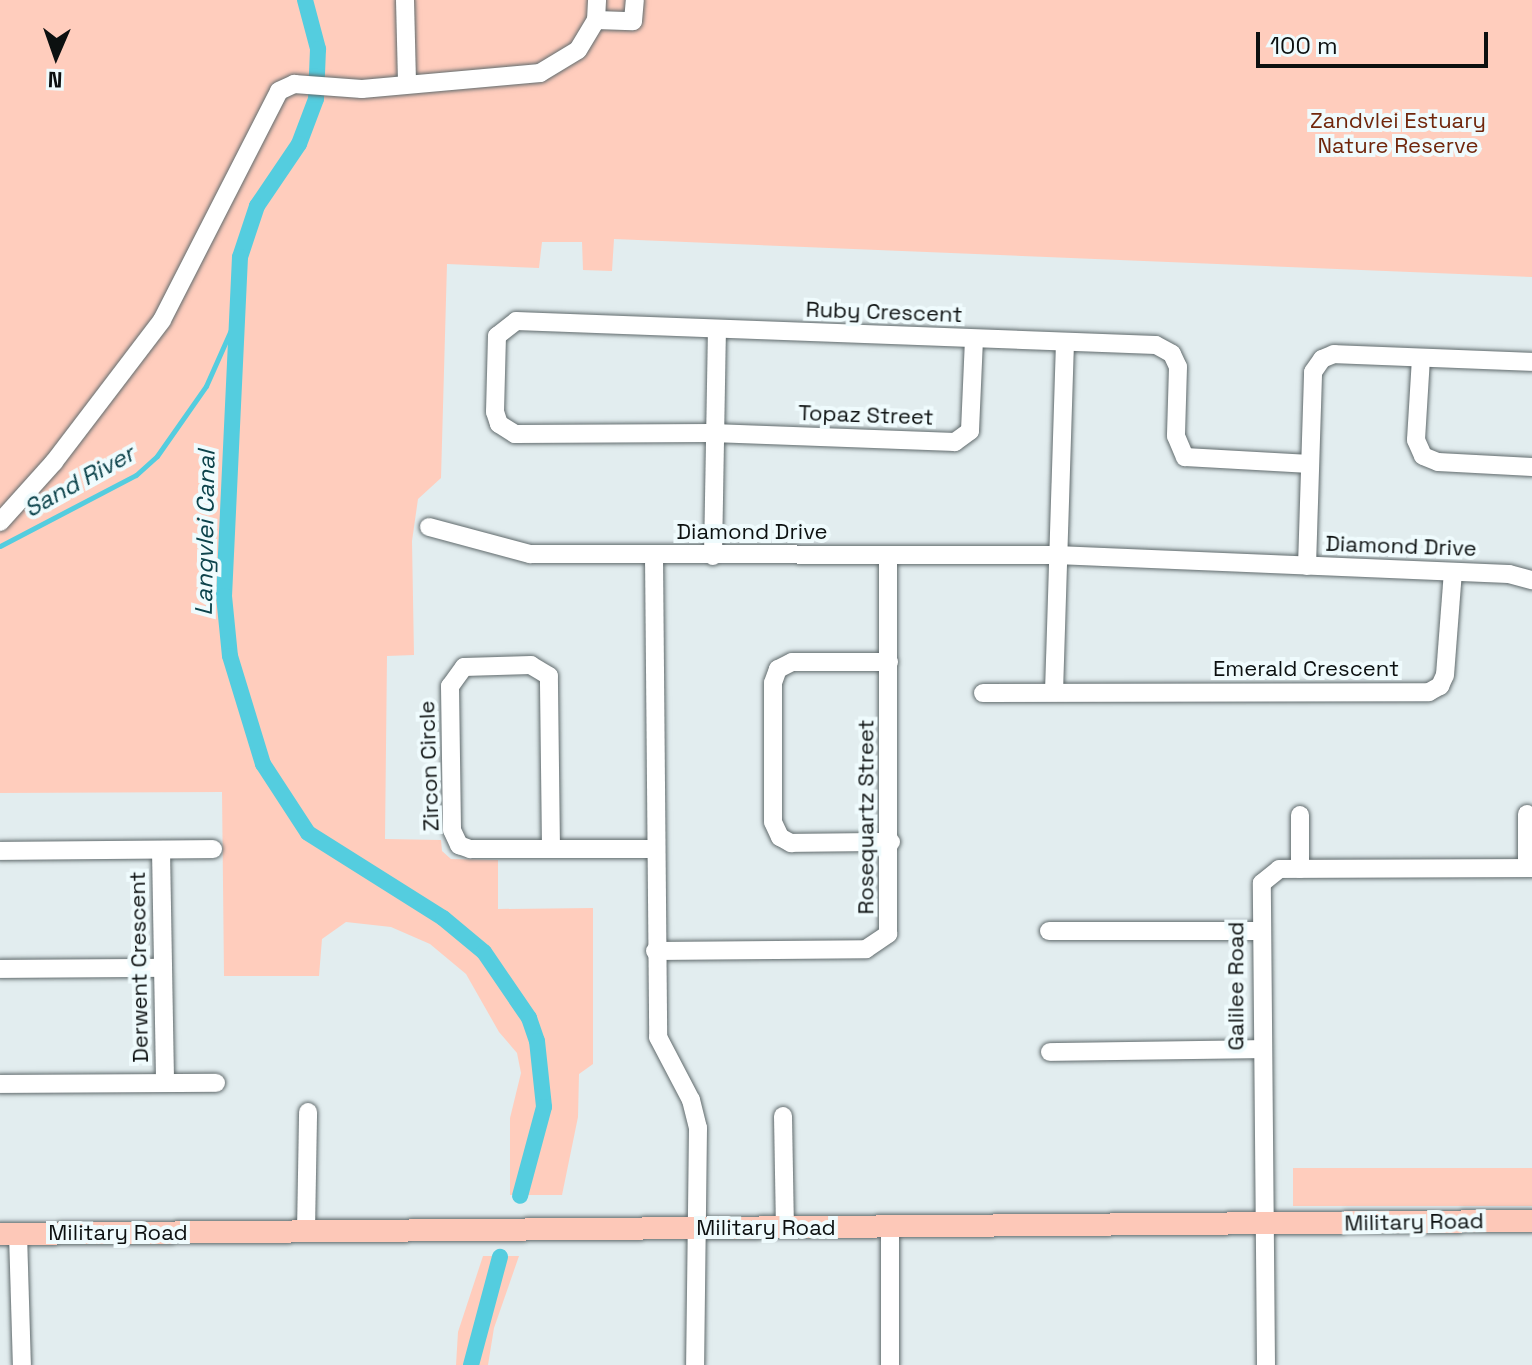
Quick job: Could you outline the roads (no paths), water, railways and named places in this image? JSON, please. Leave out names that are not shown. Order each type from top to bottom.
[{"type":"main road","name":"Military Road","points":[[9,1234],[1532,1221]]},
{"type":"street","points":[[405,0],[407,84]]},
{"type":"street","points":[[0,522],[54,462],[162,320],[224,206],[274,96],[288,85],[407,84],[552,69],[578,50],[596,20],[597,0]]},
{"type":"street","points":[[596,20],[633,21],[635,0]]},
{"type":"street","name":"Ruby Crescent","points":[[712,433],[511,434],[499,424],[495,412],[496,341],[505,325],[516,321],[1156,345],[1172,354],[1178,372],[1177,445],[1188,458],[1310,464]]},
{"type":"street","points":[[713,556],[712,433],[717,329]]},
{"type":"street","name":"Topaz Street","points":[[712,433],[959,441],[970,431],[974,339]]},
{"type":"street","points":[[1054,692],[1065,343]]},
{"type":"street","points":[[1307,566],[1316,364],[1334,354],[1532,362]]},
{"type":"street","points":[[1421,358],[1416,440],[1423,456],[1438,462],[1532,467]]},
{"type":"street","points":[[429,527],[530,554],[654,555]]},
{"type":"street","name":"Diamond Drive","points":[[695,1365],[698,1128],[691,1100],[658,1037],[654,849],[654,555],[1056,555],[1453,572],[1532,580]]},
{"type":"street","name":"Rosequartz Street","points":[[655,951],[876,946],[891,925],[888,556]]},
{"type":"street","name":"Emerald Crescent","points":[[983,693],[1429,692],[1440,686],[1445,675],[1453,572]]},
{"type":"street","points":[[889,662],[792,662],[778,669],[773,683],[773,822],[780,837],[791,843],[891,842]]},
{"type":"street","name":"Zircon Circle","points":[[551,849],[549,676],[531,665],[464,667],[450,686],[455,840],[470,849],[551,849],[654,849]]},
{"type":"street","points":[[1527,814],[1530,868]]},
{"type":"street","points":[[1300,815],[1300,869]]},
{"type":"street","name":"Derwent Crescent","points":[[0,851],[213,849]]},
{"type":"street","name":"Derwent Crescent","points":[[161,850],[165,1082]]},
{"type":"street","name":"Galilee Road","points":[[1266,1365],[1260,1049],[1262,883],[1279,869],[1530,868]]},
{"type":"street","points":[[1049,931],[1260,931]]},
{"type":"street","points":[[0,969],[163,968]]},
{"type":"street","points":[[1050,1052],[1260,1049]]},
{"type":"street","name":"Derwent Crescent","points":[[0,1084],[216,1083]]},
{"type":"street","points":[[306,1231],[308,1112]]},
{"type":"street","points":[[783,1116],[785,1228]]},
{"type":"street","points":[[890,1227],[890,1365]]},
{"type":"street","points":[[9,1234],[22,1365]]},
{"type":"waterway","name":"Langvlei Canal","points":[[305,0],[318,49],[316,99],[299,144],[257,206],[240,257],[224,596],[230,656],[263,764],[308,833],[443,918],[484,952],[529,1018],[537,1041],[544,1107],[520,1196]]},
{"type":"waterway","name":"Sand River","points":[[0,546],[136,475],[157,456],[206,386],[238,314]]},
{"type":"waterway","name":"Langvlei Canal","points":[[471,1365],[500,1257]]},
{"type":"park label","name":"Zandvlei Estuary Nature Reserve","points":[[1398,132]]}]
